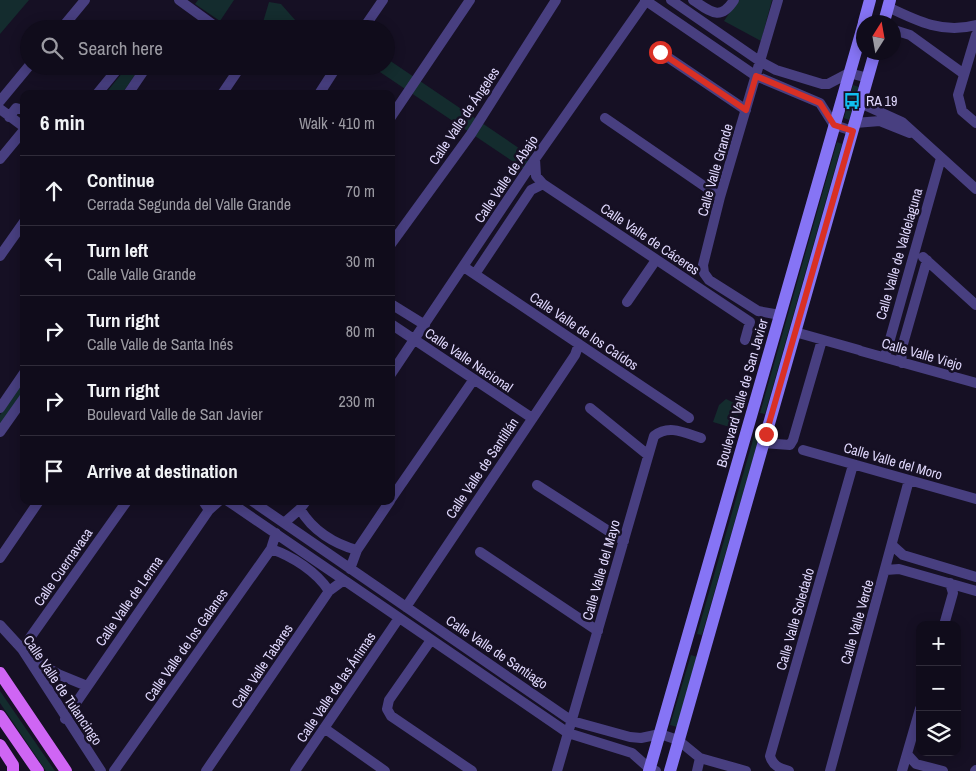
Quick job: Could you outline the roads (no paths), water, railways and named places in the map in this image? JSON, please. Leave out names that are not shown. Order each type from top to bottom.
[{"type":"main road","name":"Boulevard Valle de San Javier","points":[[866,15],[870,0]]},
{"type":"main road","name":"Boulevard Valle de San Javier","points":[[652,770],[684,649],[856,49]]},
{"type":"main road","points":[[670,771],[873,60]]},
{"type":"main road","points":[[688,636],[707,642]]},
{"type":"main road","points":[[684,649],[703,654]]},
{"type":"main road","points":[[0,673],[66,771]]},
{"type":"main road","points":[[0,716],[38,771]]},
{"type":"main road","points":[[0,745],[13,765],[13,771]]},
{"type":"main road","points":[[0,759],[8,771]]},
{"type":"street","points":[[68,20],[85,0]]},
{"type":"street","points":[[369,20],[383,0]]},
{"type":"street","points":[[395,111],[470,0]]},
{"type":"street","name":"Calle Valle de Ángeles","points":[[395,238],[475,127],[556,0]]},
{"type":"street","points":[[646,0],[756,76],[814,99],[825,108],[834,125],[854,127],[880,122],[920,138]]},
{"type":"street","name":"Calle Valle de Abajo","points":[[395,368],[535,159],[646,0]]},
{"type":"street","points":[[671,0],[761,62],[776,70],[816,84],[828,84],[849,72],[868,78]]},
{"type":"street","points":[[693,0],[712,13],[720,14],[734,0]]},
{"type":"street","name":"Calle Valle Grande","points":[[704,273],[703,265],[720,197],[778,0]]},
{"type":"street","points":[[186,2],[208,20]]},
{"type":"street","points":[[889,3],[911,18],[939,28],[966,28],[976,25]]},
{"type":"street","points":[[901,32],[910,35],[964,74]]},
{"type":"street","points":[[976,35],[958,95],[962,111],[976,122]]},
{"type":"street","points":[[660,52],[746,110]]},
{"type":"street","points":[[0,101],[22,75]]},
{"type":"street","points":[[100,90],[113,75]]},
{"type":"street","points":[[131,90],[141,75]]},
{"type":"street","points":[[225,90],[235,75]]},
{"type":"street","points":[[322,90],[332,75]]},
{"type":"street","points":[[860,103],[902,122],[976,189]]},
{"type":"street","points":[[10,117],[16,108],[20,109]]},
{"type":"street","points":[[0,109],[20,125]]},
{"type":"street","points":[[605,118],[720,197]]},
{"type":"street","points":[[0,159],[20,133]]},
{"type":"street","name":"Calle Valle de Valdelaguna","points":[[885,357],[940,158]]},
{"type":"street","points":[[535,159],[536,176],[543,184]]},
{"type":"street","name":"Calle Valle de Abajo","points":[[475,274],[531,190],[543,184]]},
{"type":"street","name":"Calle Valle de Cáceres","points":[[543,184],[750,322],[745,340]]},
{"type":"street","points":[[0,256],[20,228]]},
{"type":"street","points":[[915,250],[976,305]]},
{"type":"street","points":[[627,302],[656,260]]},
{"type":"street","name":"Calle Valle de Valdelaguna","points":[[902,363],[901,351],[927,260]]},
{"type":"street","name":"Calle Valle de los Caídos","points":[[464,266],[689,418]]},
{"type":"street","name":"Calle Valle de Cáceres","points":[[704,273],[709,280],[758,311],[780,315]]},
{"type":"street","name":"Calle Valle Nacional","points":[[395,306],[425,325]]},
{"type":"street","name":"Calle Valle Nacional","points":[[395,327],[532,418]]},
{"type":"street","name":"Calle Valle Viejo","points":[[795,332],[976,383]]},
{"type":"street","points":[[763,443],[790,445],[822,340]]},
{"type":"street","name":"Calle Valle de Santillán","points":[[406,607],[575,355],[579,344]]},
{"type":"street","points":[[0,408],[20,379]]},
{"type":"street","points":[[395,494],[474,379]]},
{"type":"street","points":[[0,432],[20,404]]},
{"type":"street","points":[[590,408],[648,455]]},
{"type":"street","name":"Calle Valle del Mayo","points":[[557,771],[654,436],[661,430],[671,429],[701,438]]},
{"type":"street","name":"Calle Valle del Moro","points":[[803,450],[976,499]]},
{"type":"street","name":"Calle Valle Soledado","points":[[789,771],[778,767],[772,762],[770,756],[853,465]]},
{"type":"street","name":"Calle Valle Verde","points":[[830,771],[893,546],[909,480]]},
{"type":"street","points":[[537,485],[624,541]]},
{"type":"street","points":[[0,558],[36,505]]},
{"type":"street","name":"Calle Cuernavaca","points":[[23,652],[124,505]]},
{"type":"street","name":"Calle Valle de Lerma","points":[[65,719],[206,505]]},
{"type":"street","name":"Calle Valle de Santiago","points":[[234,505],[568,733],[636,756],[652,770]]},
{"type":"street","name":"Calle Valle de Santiago","points":[[258,505],[572,720],[589,727],[641,738],[660,734]]},
{"type":"street","points":[[284,523],[303,505],[308,523],[342,546],[356,550]]},
{"type":"street","points":[[350,568],[356,550],[388,505]]},
{"type":"street","name":"Calle Valle de los Galanes","points":[[114,771],[270,549],[276,534]]},
{"type":"street","points":[[310,556],[316,546]]},
{"type":"street","points":[[893,546],[903,555],[976,577]]},
{"type":"street","points":[[270,549],[284,553],[322,581],[329,591]]},
{"type":"street","points":[[480,552],[598,631]]},
{"type":"street","points":[[940,580],[943,568]]},
{"type":"street","points":[[886,570],[899,569],[976,591]]},
{"type":"street","name":"Calle Valle Tabares","points":[[206,771],[329,591],[344,580]]},
{"type":"street","points":[[945,621],[952,593],[950,583]]},
{"type":"street","name":"Calle Valle de las Ánimas","points":[[295,771],[399,618]]},
{"type":"street","name":"Calle Valle de Tulancingo","points":[[0,625],[23,652],[65,719],[101,771]]},
{"type":"street","points":[[431,640],[389,700],[387,709],[391,716],[472,771]]},
{"type":"street","points":[[23,652],[60,675],[87,686]]},
{"type":"street","points":[[902,771],[919,711]]},
{"type":"street","points":[[324,728],[385,771]]},
{"type":"street","points":[[660,734],[678,740],[700,758],[746,771]]},
{"type":"street","points":[[636,756],[641,738]]},
{"type":"street","points":[[907,754],[916,764],[943,771]]},
{"type":"street","points":[[696,771],[700,758]]},
{"type":"place","name":"RA 19","points":[[852,101]]}]
